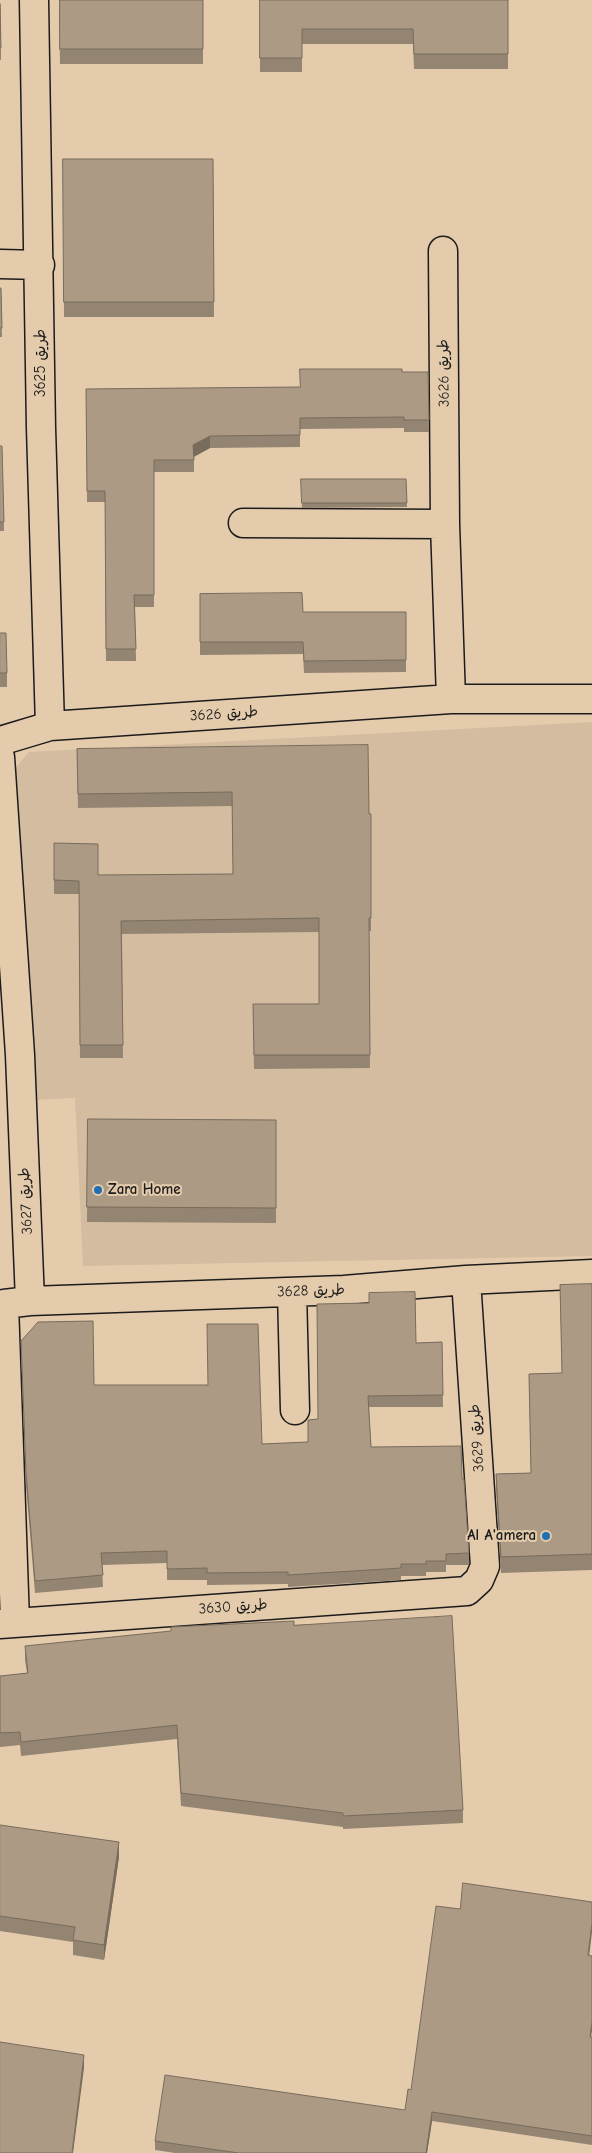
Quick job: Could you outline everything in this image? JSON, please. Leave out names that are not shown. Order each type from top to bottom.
[{"type":"street","name":"طريق 3625","points":[[34,0],[40,265],[41,428],[50,726]]},
{"type":"street","name":"طريق 3626","points":[[443,251],[445,524],[450,700]]},
{"type":"street","points":[[0,264],[40,265]]},
{"type":"street","points":[[243,523],[445,524]]},
{"type":"street","name":"طريق 3626","points":[[0,741],[50,726],[450,700],[592,699]]},
{"type":"street","name":"طريق 3627","points":[[0,757],[20,1055],[30,1301]]},
{"type":"street","name":"طريق 3628","points":[[30,1301],[344,1290],[466,1280],[592,1274]]},
{"type":"street","name":"طريق 3629","points":[[466,1280],[485,1566],[479,1580],[467,1591]]},
{"type":"street","points":[[292,1292],[295,1410]]},
{"type":"street","points":[[8,1623],[4,1304],[30,1301]]},
{"type":"street","name":"طريق 3630","points":[[8,1623],[467,1591]]},
{"type":"shaded area","points":[[592,722],[592,1256],[83,1266],[75,1098],[32,1100],[10,774],[29,752]]},
{"type":"building","points":[[60,0],[203,0],[203,49],[60,49]]},
{"type":"building","points":[[260,0],[508,0],[508,54],[414,54],[413,29],[302,29],[302,58],[260,58]]},
{"type":"building","points":[[0,4],[1,48],[0,48]]},
{"type":"building","points":[[63,159],[213,159],[214,302],[64,302]]},
{"type":"building","points":[[1,288],[2,328],[0,328]]},
{"type":"building","points":[[300,369],[402,369],[402,372],[428,372],[429,420],[404,420],[404,417],[300,418],[300,435],[210,436],[193,445],[194,460],[154,460],[154,595],[134,595],[136,649],[106,649],[105,491],[87,491],[86,389],[300,387]]},
{"type":"building","points":[[0,446],[2,446],[4,522],[0,522]]},
{"type":"building","points":[[301,479],[406,479],[407,503],[302,503]]},
{"type":"building","points":[[302,593],[303,612],[406,612],[406,660],[304,661],[303,642],[200,642],[200,594]]},
{"type":"building","points":[[0,633],[6,633],[7,673],[0,673]]},
{"type":"building","points":[[368,745],[369,814],[371,814],[371,918],[369,918],[370,1055],[254,1055],[253,1004],[319,1004],[319,918],[121,921],[123,1045],[80,1045],[79,881],[54,880],[54,843],[98,844],[98,875],[233,874],[232,792],[78,794],[77,749]]},
{"type":"building","points":[[88,1119],[276,1120],[276,1208],[87,1207]]},
{"type":"building","points":[[592,1284],[592,1554],[501,1557],[496,1474],[531,1473],[529,1374],[562,1373],[560,1285]]},
{"type":"building","points":[[415,1292],[416,1343],[442,1342],[443,1395],[368,1396],[371,1447],[461,1446],[469,1553],[446,1554],[446,1561],[426,1561],[426,1564],[401,1564],[401,1568],[288,1575],[288,1572],[207,1573],[207,1568],[167,1569],[167,1551],[101,1553],[103,1575],[35,1581],[26,1473],[21,1341],[38,1322],[93,1321],[94,1385],[208,1385],[207,1324],[258,1324],[262,1444],[308,1442],[308,1420],[318,1419],[317,1304],[369,1303],[369,1293]]},
{"type":"building","points":[[452,1616],[463,1810],[343,1816],[343,1813],[181,1793],[177,1725],[21,1742],[20,1732],[0,1733],[0,1676],[28,1673],[25,1646],[171,1631],[171,1627],[294,1621],[294,1625]]},
{"type":"building","points":[[0,1825],[119,1842],[104,1945],[73,1940],[75,1927],[0,1916]]},
{"type":"building","points":[[463,1883],[592,1902],[592,1923],[588,1955],[592,1956],[592,2021],[590,2037],[592,2037],[592,2136],[432,2112],[426,2153],[239,2153],[155,2141],[165,2075],[405,2110],[408,2089],[411,2090],[436,1906],[460,1909]]},
{"type":"building","points":[[0,2042],[84,2055],[72,2153],[0,2153]]},
{"type":"place","name":"Zara Home","points":[[98,1190]]},
{"type":"place","name":"Al A'amera","points":[[546,1536]]}]
